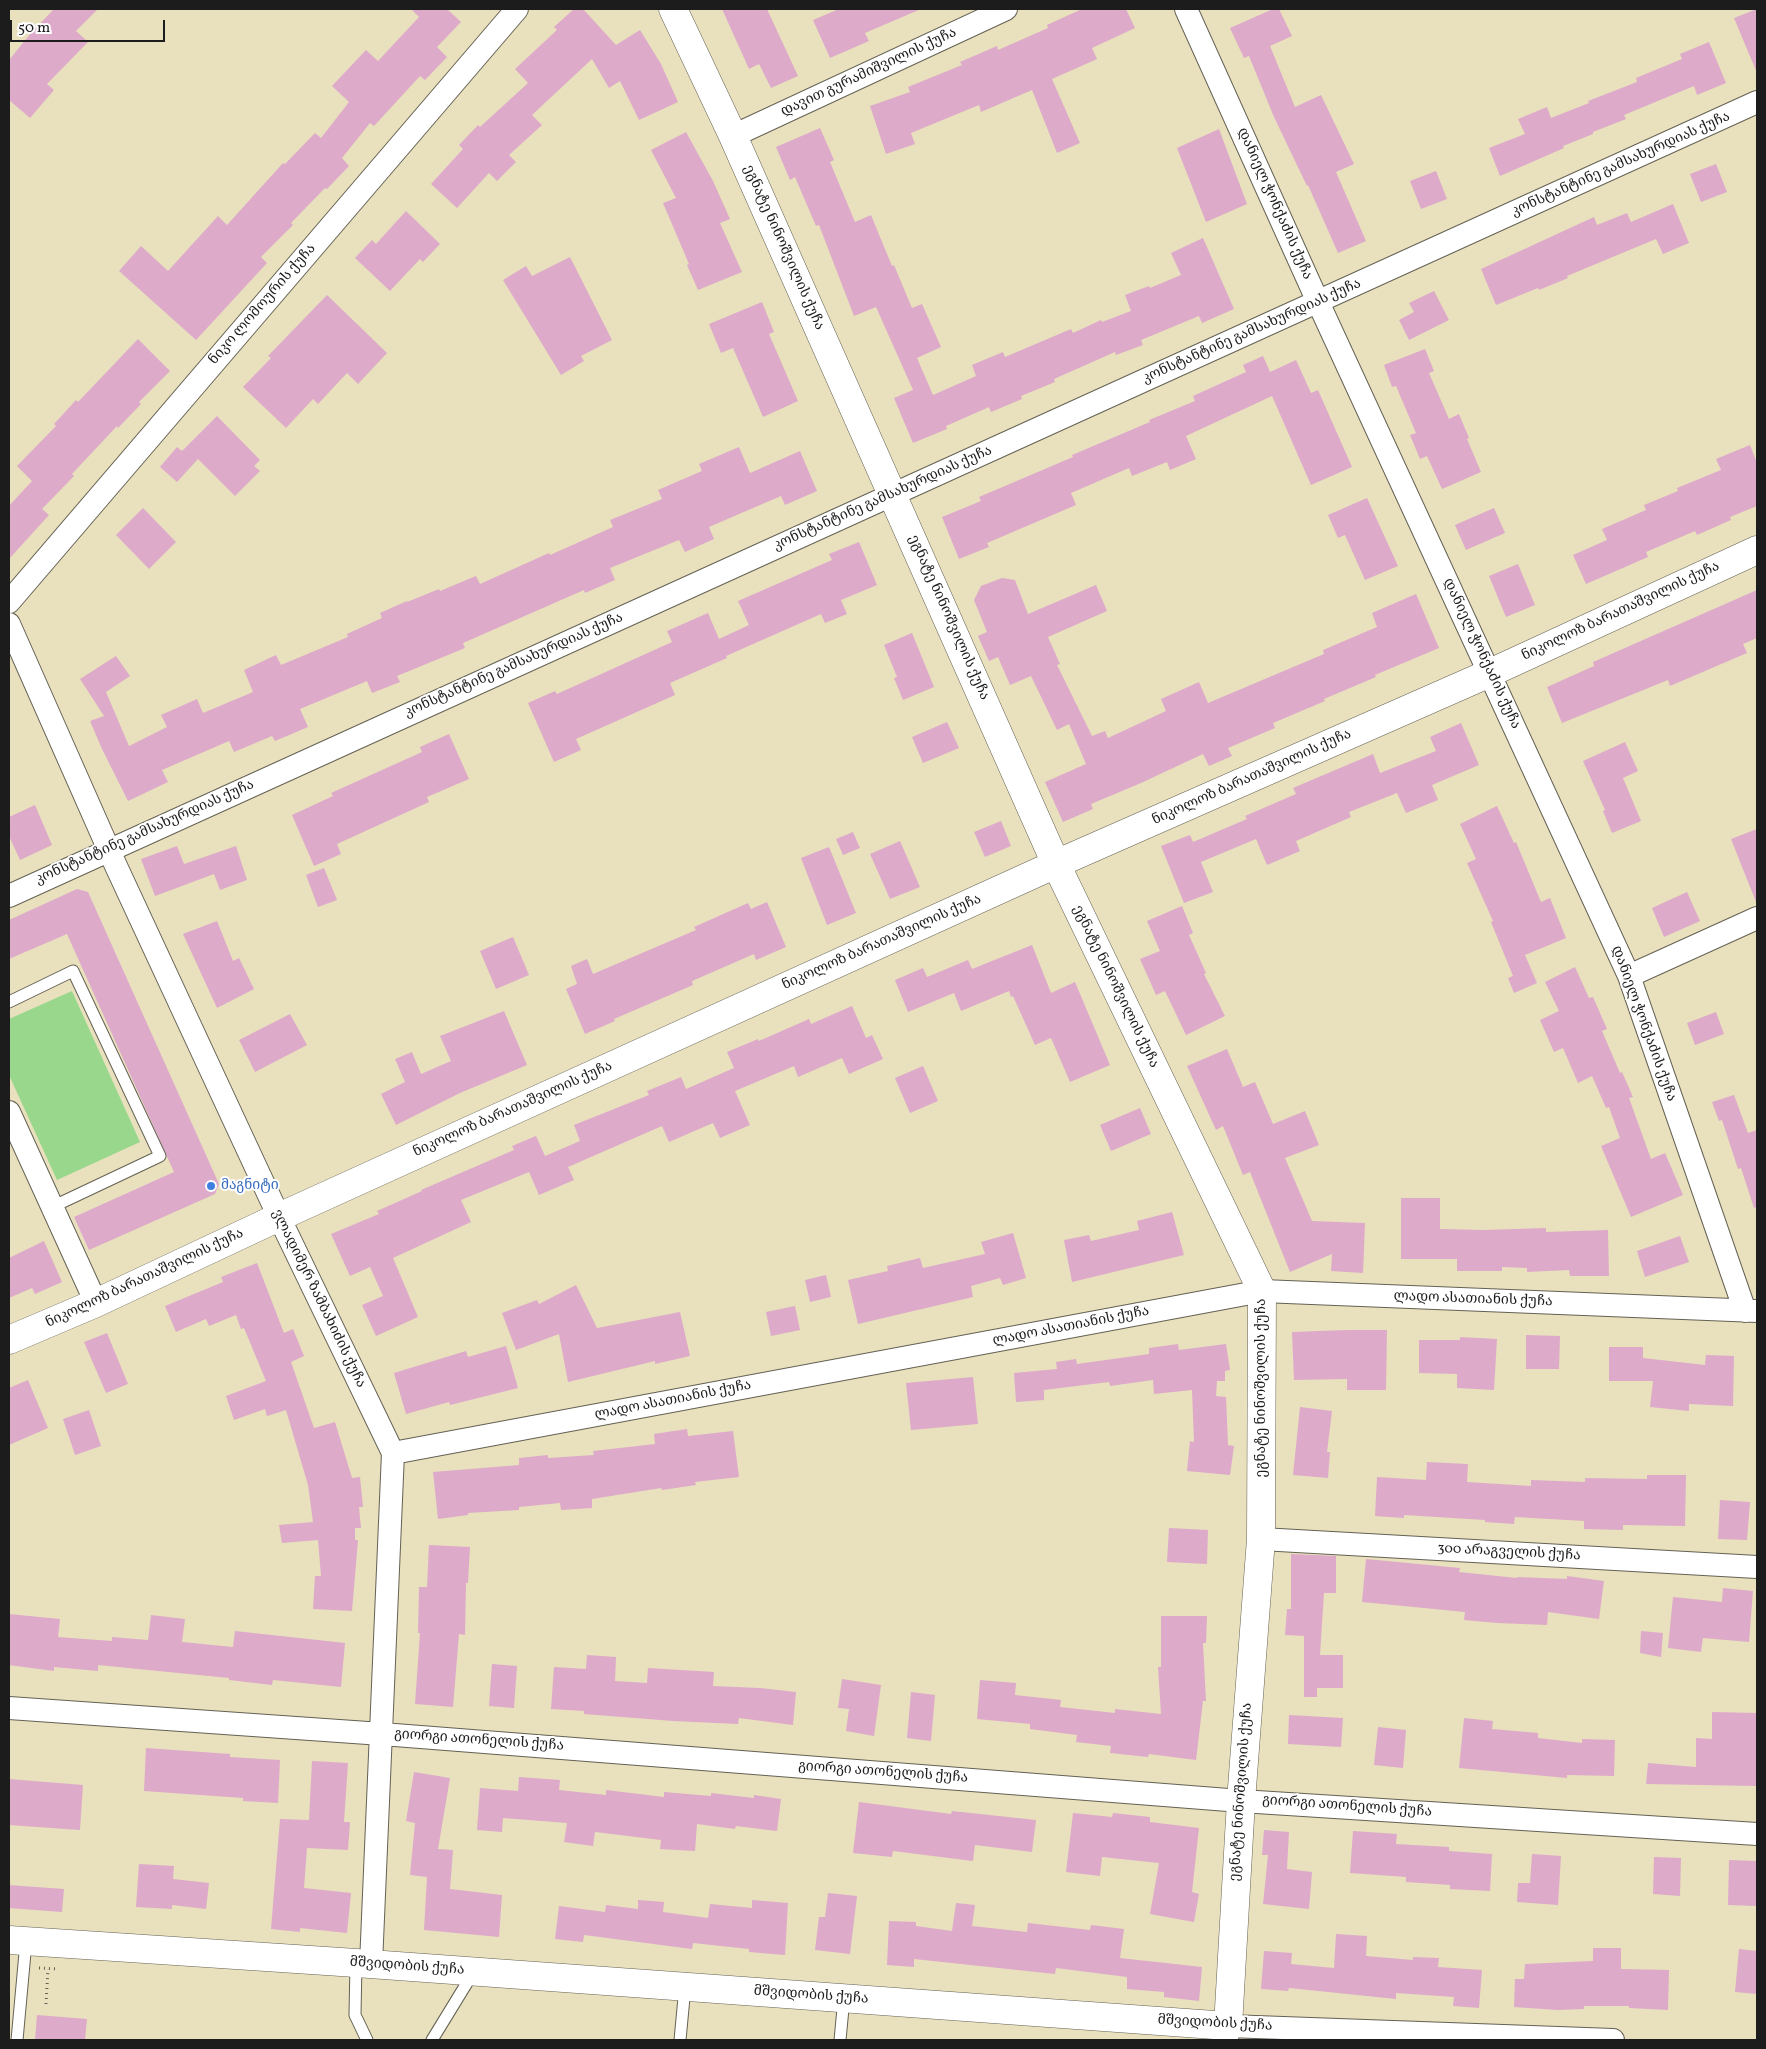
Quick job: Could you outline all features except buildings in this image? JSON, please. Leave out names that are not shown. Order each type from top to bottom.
[{"type":"street","name":"ნიკო ლომოურის ქუჩა","points":[[9,602],[517,9]]},
{"type":"street","name":"ეგნატე ნინოშვილის ქუჩა","points":[[673,9],[733,136],[1056,864],[1262,1291],[1261,1539],[1241,1801],[1228,2033]]},
{"type":"street","name":"დავით გურამიშვილის ქუჩა","points":[[733,136],[1006,9]]},
{"type":"street","name":"დანიელ ჭონქაძის ქუჩა","points":[[1186,9],[1318,302],[1629,976],[1751,1311]]},
{"type":"street","name":"კონსტანტინე გამსახურდიას ქუჩა","points":[[9,896],[1757,102]]},
{"type":"street","name":"ნიკოლოზ ბარათაშვილის ქუჩა","points":[[9,1340],[96,1303],[278,1217],[1056,864],[1490,673],[1757,550]]},
{"type":"street","name":"ვლადიმერ ზამბახიძის ქუჩა","points":[[9,624],[278,1217],[393,1453],[382,1734],[364,1964]]},
{"type":"street","points":[[1629,976],[1757,918]]},
{"type":"street","points":[[9,1112],[96,1303]]},
{"type":"street","name":"ლადო ასათიანის ქუჩა","points":[[393,1453],[1262,1291],[1751,1311]]},
{"type":"street","name":"300 არაგველის ქუჩა","points":[[1261,1539],[1757,1567]]},
{"type":"street","name":"გიორგი ათონელის ქუჩა","points":[[9,1708],[382,1734],[1241,1801],[1757,1834]]},
{"type":"street","name":"მშვიდობის ქუჩა","points":[[17,1941],[844,1998],[1228,2033],[1613,2040]]},
{"type":"lane","points":[[9,1002],[73,972],[160,1156],[52,1207]]},
{"type":"lane","points":[[17,1941],[17,2040]]},
{"type":"lane","points":[[364,1964],[355,2015],[367,2040]]},
{"type":"lane","points":[[432,2040],[474,1972]]},
{"type":"lane","points":[[680,2040],[685,1987]]},
{"type":"lane","points":[[840,2040],[844,1998]]},
{"type":"path","points":[[46,2004],[48,1969]]},
{"type":"green space","points":[[72,991],[140,1142],[57,1180],[9,1075],[9,1019]]},
{"type":"place","name":"მაგნიტი","points":[[211,1186]]}]
